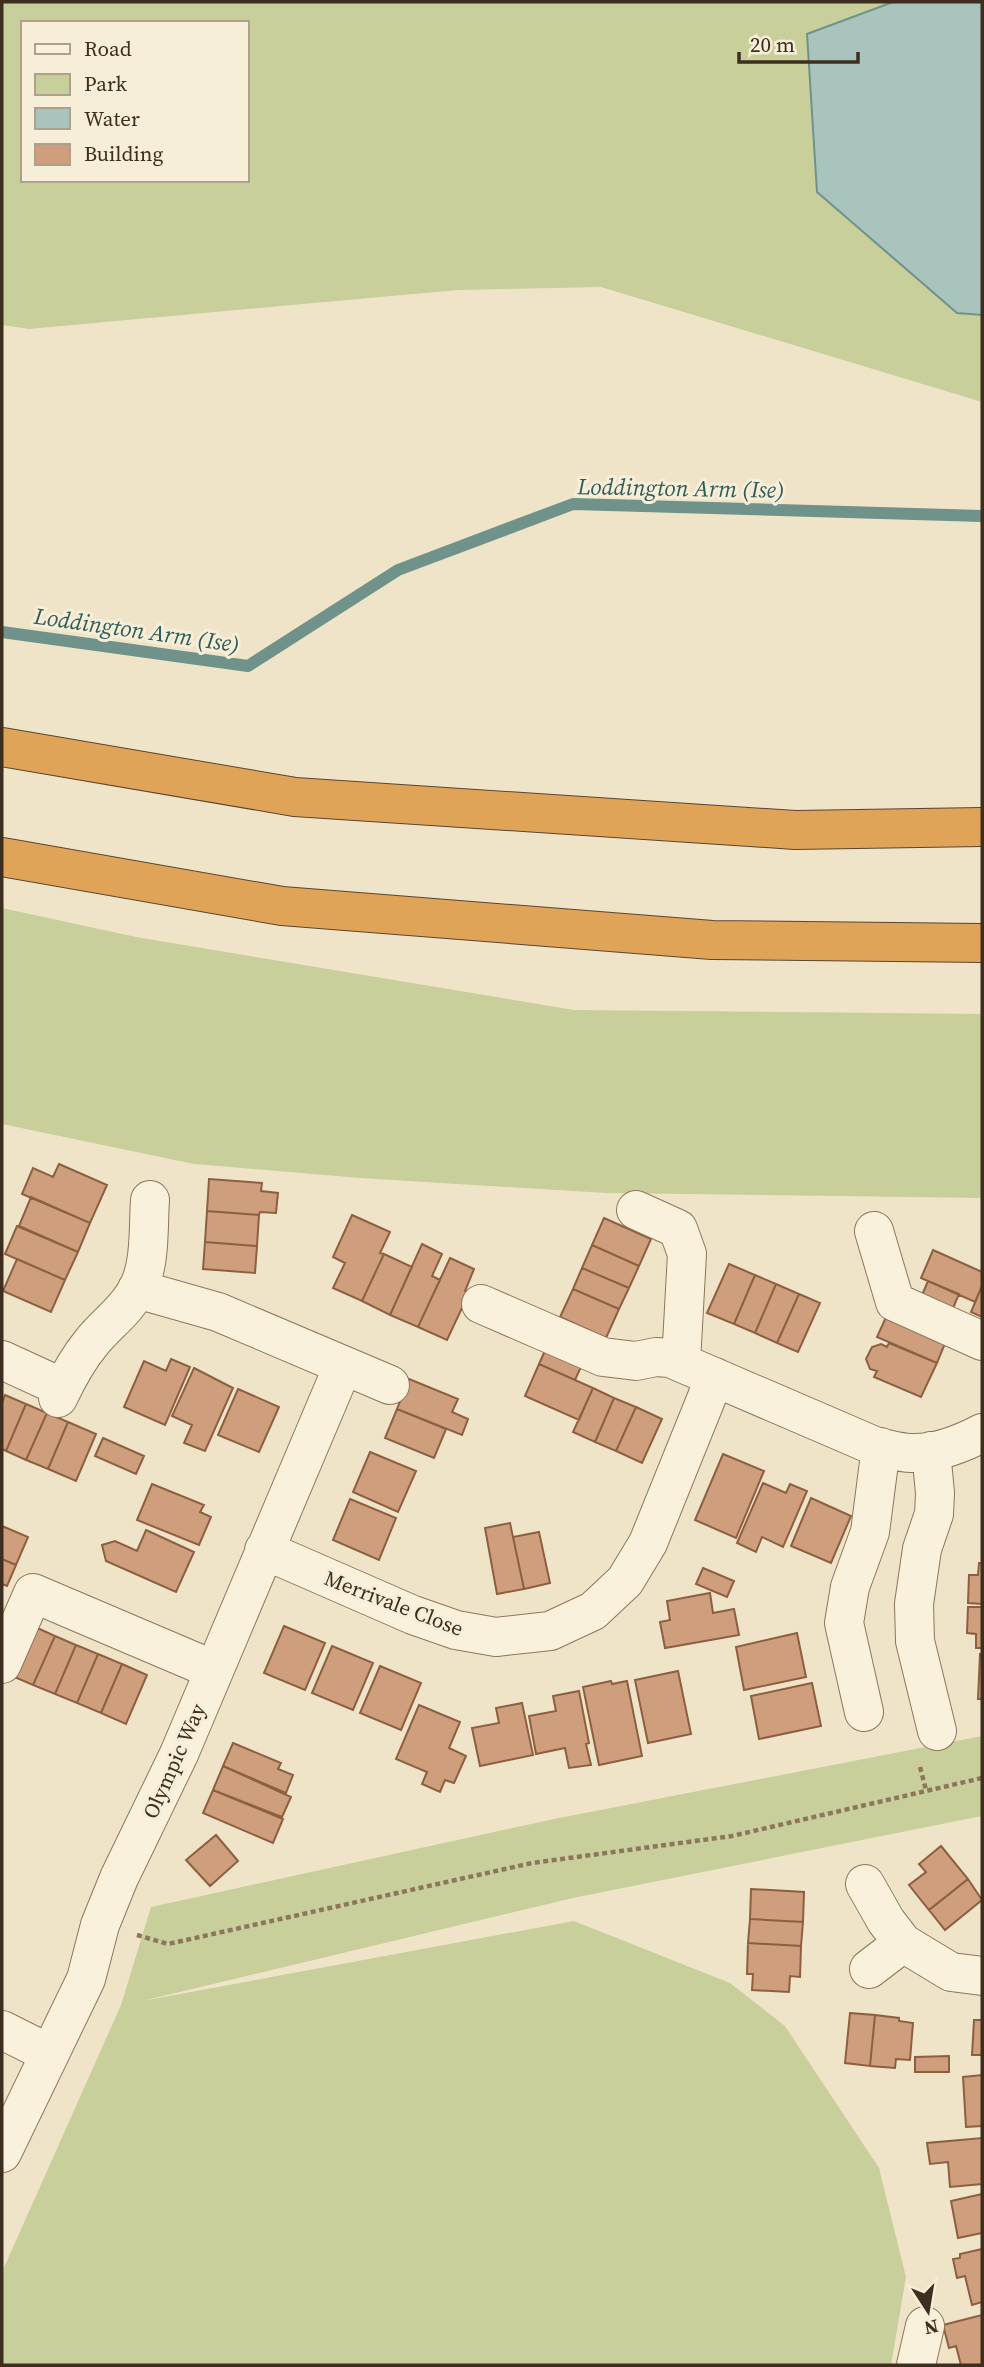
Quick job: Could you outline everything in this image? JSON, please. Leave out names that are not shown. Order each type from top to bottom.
[{"type":"highway","points":[[2,747],[295,797],[795,830],[982,827]]},
{"type":"highway","points":[[2,857],[295,907],[712,940],[982,943]]},
{"type":"street","points":[[2,1360],[60,1393],[71,1370],[92,1341],[122,1312],[137,1289],[142,1278],[148,1244],[150,1200]]},
{"type":"street","name":"Merrivale Close","points":[[264,1550],[413,1615],[456,1630],[496,1637],[550,1631],[593,1611],[625,1581],[648,1543],[689,1366],[687,1254],[678,1229],[636,1210]]},
{"type":"street","points":[[874,1231],[895,1302],[982,1340]]},
{"type":"street","points":[[137,1289],[218,1312],[390,1385]]},
{"type":"street","points":[[481,1304],[603,1357],[636,1361],[656,1357],[689,1366],[843,1434],[881,1447],[911,1453],[931,1451],[949,1447],[982,1433]]},
{"type":"street","name":"Olympic Way","points":[[2,2153],[86,1979],[100,1925],[119,1878],[178,1754],[343,1366]]},
{"type":"street","points":[[864,1712],[844,1623],[850,1587],[870,1532],[881,1447]]},
{"type":"street","points":[[931,1451],[936,1493],[934,1514],[922,1549],[914,1604],[915,1641],[937,1731]]},
{"type":"street","points":[[2,1664],[33,1593],[214,1670]]},
{"type":"street","points":[[865,1884],[886,1921],[904,1943],[951,1972],[982,1976]]},
{"type":"street","points":[[869,1969],[904,1943]]},
{"type":"street","points":[[2,2029],[50,2054]]},
{"type":"street","points":[[916,2365],[925,2326]]},
{"type":"path","points":[[100,1925],[168,1944],[532,1863],[732,1836],[982,1778]]},
{"type":"green space","points":[[2,2],[982,2],[982,402],[601,287],[458,290],[29,329],[2,325]]},
{"type":"green space","points":[[2,908],[136,937],[574,1010],[982,1014],[982,1198],[606,1193],[360,1178],[194,1164],[2,1124]]},
{"type":"green space","points":[[982,1736],[982,1816],[573,1898],[142,2001],[574,1921],[730,1983],[785,2026],[879,2168],[906,2277],[891,2365],[2,2365],[2,2272],[121,2005],[151,1907],[554,1819]]},
{"type":"water","points":[[893,2],[982,2],[982,315],[957,313],[817,192],[807,34]]},
{"type":"building","points":[[59,1164],[107,1185],[90,1223],[22,1194],[33,1168],[53,1177]]},
{"type":"building","points":[[209,1179],[262,1183],[261,1191],[278,1193],[276,1213],[260,1212],[259,1215],[207,1211]]},
{"type":"building","points":[[31,1197],[90,1223],[78,1252],[19,1226]]},
{"type":"building","points":[[207,1211],[259,1215],[257,1246],[205,1242]]},
{"type":"building","points":[[352,1215],[390,1232],[380,1253],[384,1254],[362,1301],[333,1288],[345,1263],[333,1257]]},
{"type":"building","points":[[604,1218],[651,1239],[639,1266],[592,1245]]},
{"type":"building","points":[[17,1226],[78,1252],[65,1280],[5,1254]]},
{"type":"building","points":[[205,1242],[257,1246],[255,1273],[203,1269]]},
{"type":"building","points":[[422,1244],[442,1254],[432,1276],[440,1280],[418,1327],[390,1315]]},
{"type":"building","points":[[592,1245],[639,1266],[629,1288],[582,1268]]},
{"type":"building","points":[[933,1250],[982,1272],[982,1286],[975,1302],[921,1278]]},
{"type":"building","points":[[384,1254],[412,1267],[390,1315],[362,1301]]},
{"type":"building","points":[[450,1258],[474,1269],[465,1291],[469,1293],[447,1340],[418,1327]]},
{"type":"building","points":[[17,1259],[65,1280],[51,1312],[3,1291]]},
{"type":"building","points":[[729,1264],[755,1275],[734,1324],[707,1313]]},
{"type":"building","points":[[582,1268],[629,1288],[619,1309],[573,1289]]},
{"type":"building","points":[[755,1275],[776,1284],[755,1333],[734,1324]]},
{"type":"building","points":[[928,1281],[959,1294],[940,1339],[909,1325]]},
{"type":"building","points":[[776,1284],[799,1294],[777,1343],[755,1333]]},
{"type":"building","points":[[982,1286],[982,1317],[971,1312]]},
{"type":"building","points":[[573,1289],[619,1309],[606,1338],[560,1317]]},
{"type":"building","points":[[799,1294],[820,1303],[798,1352],[777,1343]]},
{"type":"building","points":[[887,1315],[946,1341],[937,1363],[877,1337]]},
{"type":"building","points":[[560,1317],[596,1334],[575,1380],[539,1364]]},
{"type":"building","points":[[889,1343],[937,1363],[921,1397],[874,1377],[877,1371],[870,1369],[866,1359],[872,1347],[881,1344],[887,1347]]},
{"type":"building","points":[[171,1359],[190,1367],[165,1425],[124,1407],[144,1361],[166,1371]]},
{"type":"building","points":[[539,1364],[593,1388],[579,1420],[525,1396]]},
{"type":"building","points":[[194,1368],[233,1388],[205,1451],[184,1443],[192,1425],[172,1416]]},
{"type":"building","points":[[409,1379],[458,1399],[452,1412],[468,1419],[462,1435],[397,1409]]},
{"type":"building","points":[[593,1388],[614,1398],[595,1442],[573,1432]]},
{"type":"building","points":[[238,1389],[279,1407],[259,1452],[218,1435]]},
{"type":"building","points":[[5,1395],[26,1404],[6,1451],[2,1449],[2,1403]]},
{"type":"building","points":[[614,1398],[636,1407],[616,1451],[595,1442]]},
{"type":"building","points":[[26,1404],[47,1413],[26,1460],[6,1451]]},
{"type":"building","points":[[636,1407],[662,1419],[642,1463],[616,1451]]},
{"type":"building","points":[[397,1409],[446,1429],[434,1458],[385,1438]]},
{"type":"building","points":[[47,1413],[68,1422],[48,1469],[26,1460]]},
{"type":"building","points":[[68,1422],[96,1434],[76,1481],[48,1469]]},
{"type":"building","points":[[103,1438],[144,1456],[136,1474],[95,1456]]},
{"type":"building","points":[[370,1452],[416,1471],[398,1512],[353,1492]]},
{"type":"building","points":[[723,1454],[764,1471],[736,1538],[695,1520]]},
{"type":"building","points":[[763,1483],[786,1493],[790,1484],[807,1491],[783,1547],[762,1537],[756,1552],[737,1543]]},
{"type":"building","points":[[152,1484],[204,1505],[200,1512],[211,1517],[199,1545],[137,1520]]},
{"type":"building","points":[[811,1498],[851,1516],[831,1563],[791,1546]]},
{"type":"building","points":[[350,1499],[396,1518],[379,1560],[333,1540]]},
{"type":"building","points":[[510,1523],[524,1589],[497,1594],[485,1528]]},
{"type":"building","points":[[2,1526],[28,1537],[16,1565],[2,1559]]},
{"type":"building","points":[[146,1530],[194,1552],[176,1592],[106,1561],[102,1545],[115,1541],[137,1551]]},
{"type":"building","points":[[539,1532],[550,1583],[524,1589],[513,1537]]},
{"type":"building","points":[[2,1559],[16,1565],[7,1586],[2,1584]]},
{"type":"building","points":[[979,1563],[982,1563],[982,1604],[968,1603],[969,1575],[978,1575]]},
{"type":"building","points":[[703,1568],[734,1581],[727,1597],[696,1584]]},
{"type":"building","points":[[710,1593],[713,1613],[734,1609],[739,1635],[665,1648],[660,1622],[670,1620],[667,1601]]},
{"type":"building","points":[[968,1607],[982,1607],[982,1648],[976,1648],[976,1634],[967,1633]]},
{"type":"building","points":[[33,1626],[55,1636],[33,1685],[12,1676]]},
{"type":"building","points":[[284,1626],[325,1643],[305,1690],[264,1673]]},
{"type":"building","points":[[797,1633],[806,1677],[744,1690],[736,1647]]},
{"type":"building","points":[[55,1636],[76,1645],[55,1694],[33,1685]]},
{"type":"building","points":[[76,1645],[98,1654],[77,1703],[55,1694]]},
{"type":"building","points":[[332,1646],[373,1663],[353,1710],[312,1693]]},
{"type":"building","points":[[98,1654],[122,1664],[101,1713],[77,1703]]},
{"type":"building","points":[[980,1654],[982,1699],[978,1699]]},
{"type":"building","points":[[122,1664],[147,1675],[126,1724],[101,1713]]},
{"type":"building","points":[[380,1666],[421,1683],[401,1730],[360,1713]]},
{"type":"building","points":[[678,1671],[691,1734],[648,1743],[635,1680]]},
{"type":"building","points":[[611,1681],[612,1684],[627,1681],[642,1756],[599,1765],[583,1687]]},
{"type":"building","points":[[812,1683],[821,1726],[759,1739],[751,1696]]},
{"type":"building","points":[[579,1691],[591,1765],[569,1768],[565,1748],[536,1754],[529,1716],[556,1711],[553,1696]]},
{"type":"building","points":[[522,1703],[533,1755],[480,1766],[472,1728],[499,1723],[496,1708]]},
{"type":"building","points":[[419,1705],[460,1722],[449,1748],[466,1756],[454,1783],[445,1780],[440,1792],[422,1784],[427,1772],[396,1759]]},
{"type":"building","points":[[233,1743],[281,1763],[278,1769],[293,1775],[286,1793],[223,1766]]},
{"type":"building","points":[[223,1766],[291,1797],[282,1817],[213,1790]]},
{"type":"building","points":[[213,1790],[283,1819],[273,1843],[203,1813]]},
{"type":"building","points":[[216,1835],[238,1861],[210,1886],[186,1860]]},
{"type":"building","points":[[941,1846],[968,1879],[929,1910],[909,1885],[926,1872],[919,1864]]},
{"type":"building","points":[[968,1879],[982,1900],[945,1930],[929,1910]]},
{"type":"building","points":[[751,1889],[804,1892],[803,1922],[750,1919]]},
{"type":"building","points":[[750,1919],[803,1922],[801,1946],[748,1943]]},
{"type":"building","points":[[748,1943],[801,1946],[800,1977],[790,1976],[789,1992],[752,1990],[753,1974],[747,1974]]},
{"type":"building","points":[[850,2013],[875,2015],[870,2066],[845,2063]]},
{"type":"building","points":[[875,2015],[913,2023],[910,2060],[896,2059],[895,2068],[870,2066]]},
{"type":"building","points":[[974,2020],[982,2020],[982,2055],[972,2055]]},
{"type":"building","points":[[949,2056],[949,2072],[915,2072],[915,2057]]},
{"type":"building","points":[[982,2075],[982,2126],[966,2127],[963,2077]]},
{"type":"building","points":[[982,2138],[982,2184],[950,2187],[948,2162],[930,2164],[927,2143]]},
{"type":"building","points":[[982,2194],[982,2233],[958,2238],[951,2201]]},
{"type":"building","points":[[982,2249],[982,2302],[972,2305],[965,2276],[957,2278],[953,2259],[960,2258],[960,2254]]},
{"type":"building","points":[[982,2315],[982,2365],[961,2365],[956,2346],[949,2348],[943,2325]]},
{"type":"waterway","name":"Loddington Arm (Ise)","points":[[2,632],[248,666],[398,570],[573,504],[982,516]]}]
